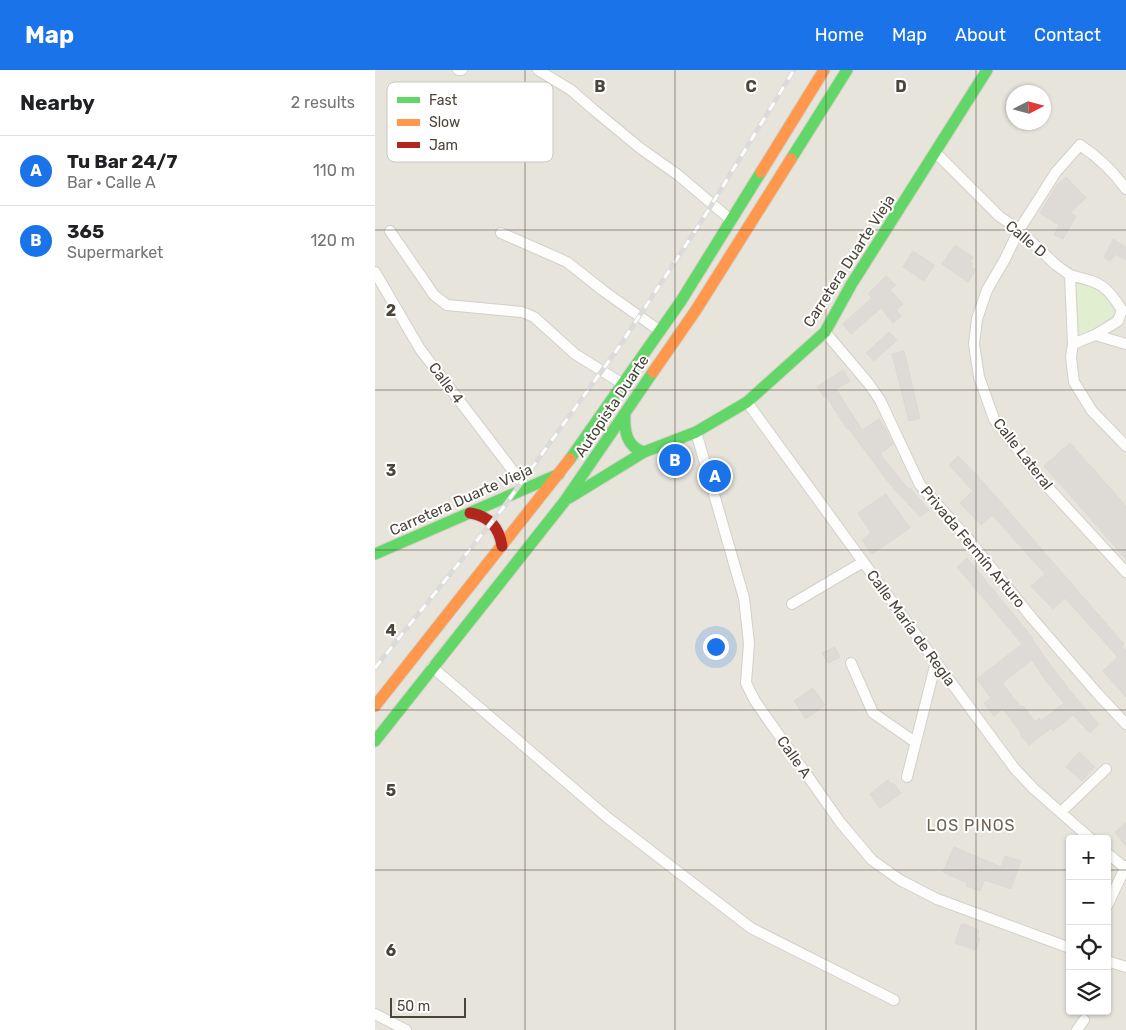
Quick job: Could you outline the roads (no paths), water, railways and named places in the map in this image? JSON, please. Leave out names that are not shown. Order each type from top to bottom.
[{"type":"main road","name":"Autopista Duarte","points":[[375,706],[560,473],[623,384],[681,301],[823,70]]},
{"type":"main road","name":"Autopista Duarte","points":[[375,741],[564,502],[696,310],[847,70]]},
{"type":"main road","name":"Carretera Duarte Vieja","points":[[564,502],[644,452],[696,432],[747,402],[825,332],[851,285],[987,70]]},
{"type":"main road","points":[[625,413],[624,421],[628,440],[632,448],[644,452]]},
{"type":"main road","name":"Carretera Duarte Vieja","points":[[375,554],[560,473]]},
{"type":"main road","points":[[470,513],[485,516],[493,523],[500,534],[502,546]]},
{"type":"street","points":[[538,70],[571,90],[601,117],[678,176],[731,220]]},
{"type":"street","name":"Calle Lateral","points":[[1126,189],[1116,174],[1095,155],[1080,145],[1055,172],[1019,230],[987,290],[977,319],[974,344],[979,377],[994,419],[1042,481],[1126,572]]},
{"type":"street","name":"Calle D","points":[[936,153],[999,216],[1019,230],[1055,264],[1070,275]]},
{"type":"street","points":[[389,231],[434,295],[447,305],[522,312],[534,317],[575,354],[623,384]]},
{"type":"street","points":[[501,233],[567,262],[659,331]]},
{"type":"street","name":"Calle 4","points":[[375,272],[420,349],[526,488]]},
{"type":"street","points":[[1073,344],[1095,335],[1118,321],[1124,314],[1112,294],[1098,282],[1070,275],[1073,344],[1071,357],[1074,382],[1092,411],[1126,446]]},
{"type":"street","name":"Privada Fermín Arturo","points":[[825,332],[869,384],[880,400],[920,485],[970,541],[1032,618],[1126,724]]},
{"type":"street","points":[[1095,335],[1126,344]]},
{"type":"street","name":"Calle María de Regla","points":[[747,402],[1015,769],[1087,835]]},
{"type":"street","name":"Calle A","points":[[696,432],[744,598],[749,643],[746,683],[755,701],[840,822],[872,860],[900,880],[937,899],[1066,947]]},
{"type":"street","points":[[792,604],[863,562]]},
{"type":"street","points":[[907,777],[936,662]]},
{"type":"street","points":[[851,663],[873,713],[915,742]]},
{"type":"street","points":[[432,667],[607,818],[751,928],[894,1000]]},
{"type":"street","points":[[1061,812],[1106,769]]},
{"type":"street","points":[[1111,856],[1125,866],[1111,897]]},
{"type":"street","points":[[1111,962],[1126,967]]},
{"type":"street","points":[[375,1014],[406,1030]]},
{"type":"street","points":[[1077,1030],[1084,1020]]},
{"type":"railway","points":[[375,668],[503,508],[619,347],[701,222],[794,70]]},
{"type":"place","name":"365","points":[[675,460]]},
{"type":"place","name":"Tu Bar 24/7","points":[[715,476]]},
{"type":"district","name":"LOS PINOS","points":[[971,825]]}]
